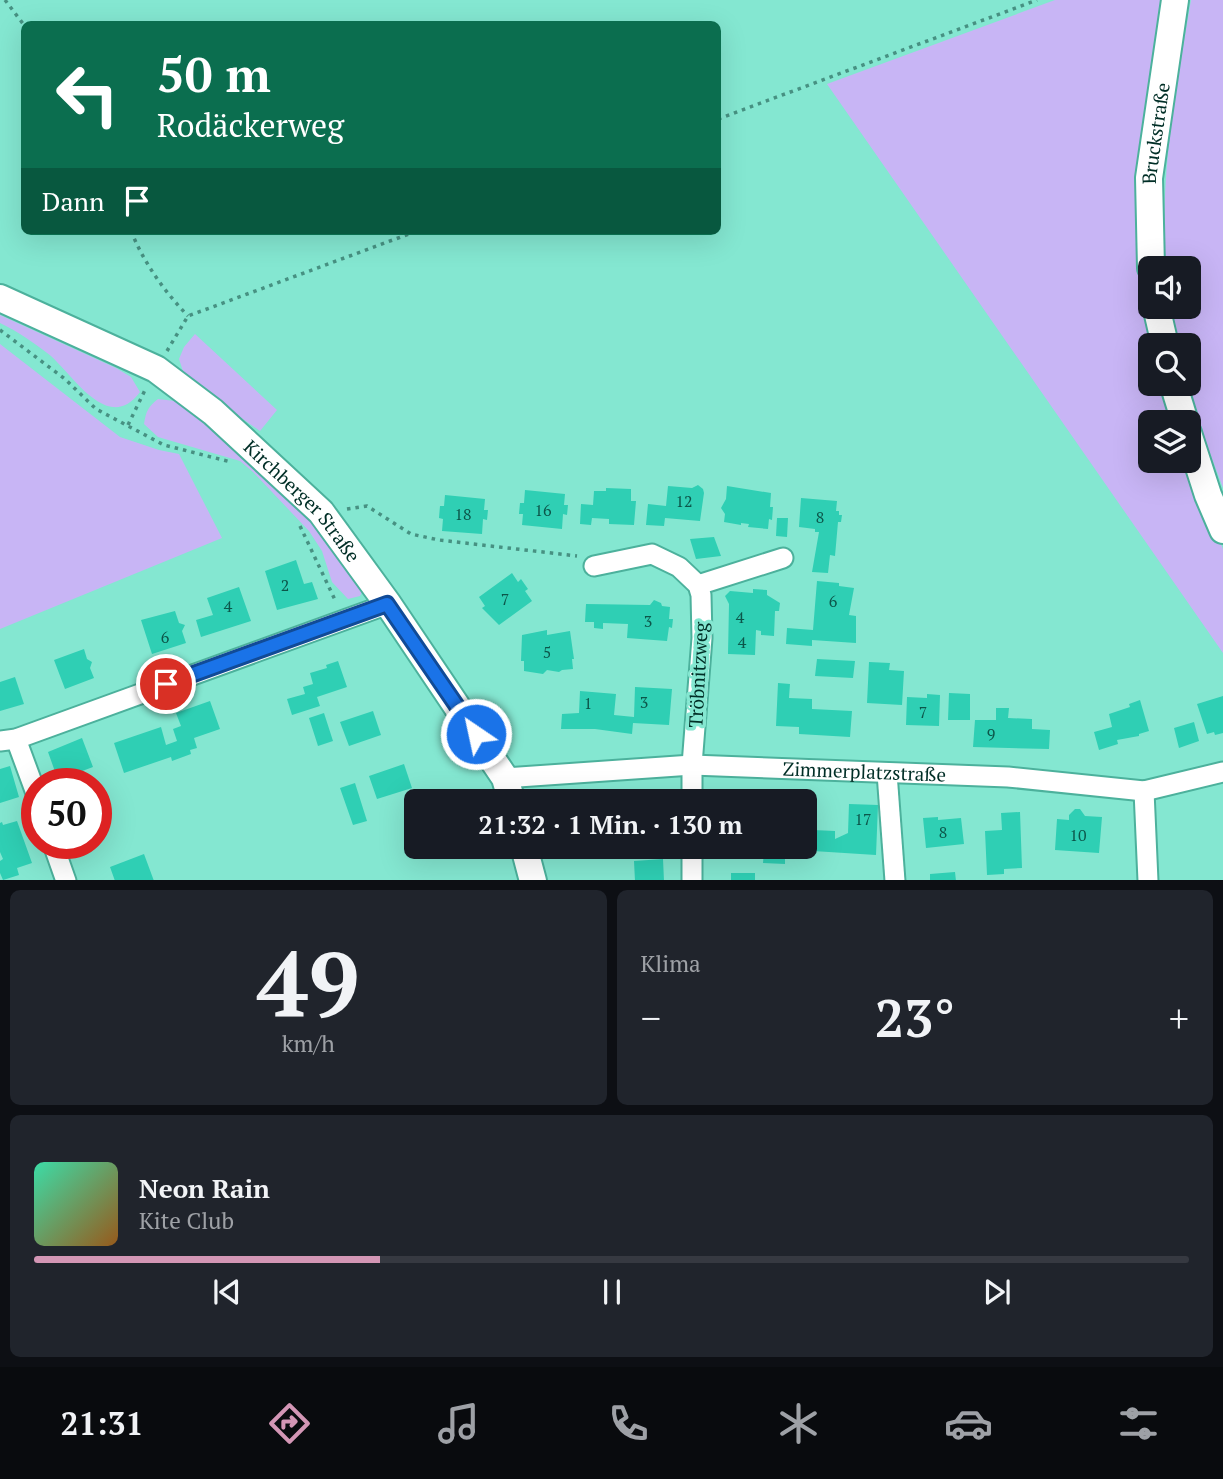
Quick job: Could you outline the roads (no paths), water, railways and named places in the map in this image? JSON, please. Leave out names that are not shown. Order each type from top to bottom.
[{"type":"main road","name":"Bruckstraße","points":[[1151,256],[1149,178],[1175,0]]},
{"type":"main road","name":"Kirchberger Straße","points":[[0,298],[156,369],[213,412],[321,512],[387,604],[508,789]]},
{"type":"main road","points":[[1201,473],[1223,530]]},
{"type":"main road","points":[[527,859],[533,880]]},
{"type":"street","points":[[594,566],[652,554],[679,567],[698,586],[783,558]]},
{"type":"street","name":"Tröbnitzweg","points":[[692,789],[702,638],[701,595],[698,586]]},
{"type":"street","points":[[22,768],[8,740],[387,604]]},
{"type":"street","name":"Zimmerplatzstraße","points":[[516,789],[692,765],[1008,777],[1144,791],[1223,772]]},
{"type":"street","points":[[887,773],[895,880]]},
{"type":"street","points":[[1144,791],[1147,880]]},
{"type":"street","points":[[58,859],[66,880]]},
{"type":"street","points":[[692,859],[692,880]]}]
